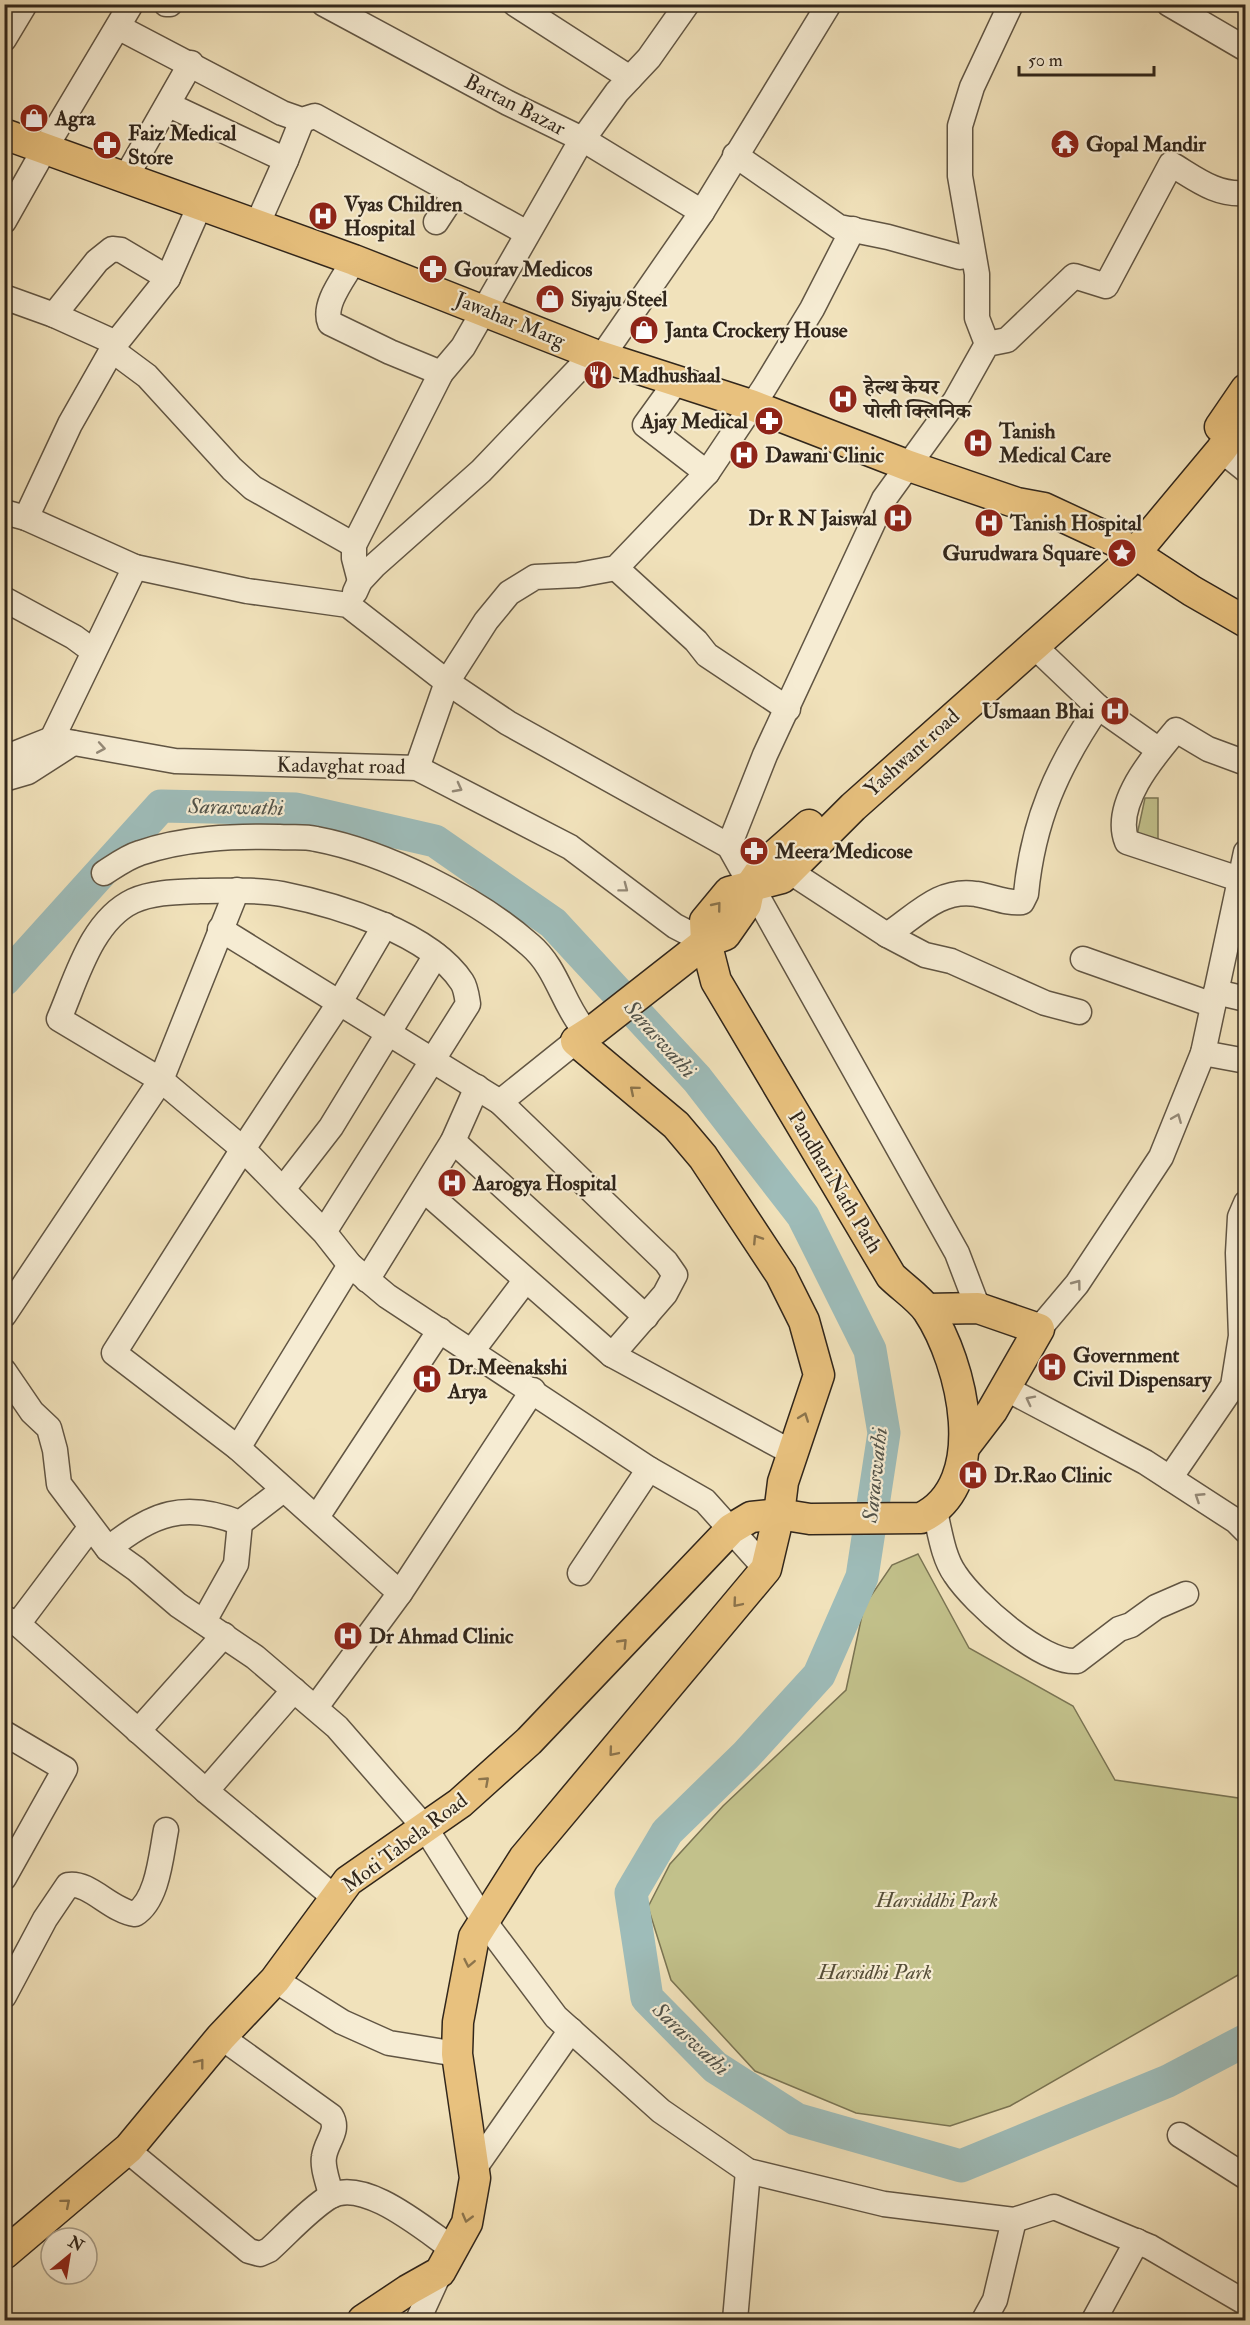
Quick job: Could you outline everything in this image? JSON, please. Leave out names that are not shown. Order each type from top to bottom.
[{"type":"main road","name":"Jawahar Marg","points":[[4,134],[354,260],[598,355],[751,405],[909,466],[1017,503],[1044,508],[1122,553]]},
{"type":"main road","points":[[1122,553],[1209,442],[1245,389]]},
{"type":"main road","points":[[750,886],[766,863],[1122,553],[1221,450],[1245,415]]},
{"type":"main road","points":[[1122,553],[1245,622]]},
{"type":"main road","points":[[1122,553],[1245,635]]},
{"type":"main road","name":"Yashwant road","points":[[706,942],[705,921],[729,892],[782,878],[853,807],[1032,644],[1122,553]]},
{"type":"main road","points":[[706,942],[586,1035],[676,1125],[703,1157],[781,1275],[804,1321],[819,1375],[791,1452]]},
{"type":"main road","name":"PandhariNath Path","points":[[706,942],[716,981],[891,1276],[927,1309]]},
{"type":"main road","points":[[769,1558],[754,1520],[928,1515],[958,1477],[966,1445],[961,1397],[947,1348],[927,1309],[978,1308],[1039,1329],[1005,1388],[966,1445]]},
{"type":"main road","name":"Moti Tabela Road","points":[[10,2241],[127,2150],[221,2037],[275,1980],[348,1881],[460,1803],[529,1741],[754,1520],[783,1482],[791,1452]]},
{"type":"main road","points":[[363,2320],[447,2260],[468,2223],[474,2169],[457,2054],[458,2022],[474,1937],[524,1858],[769,1558],[810,1519]]},
{"type":"street","points":[[4,39],[25,4]]},
{"type":"street","points":[[4,221],[131,4]]},
{"type":"street","name":"Bartan Bazar","points":[[324,4],[508,103],[584,140],[702,212]]},
{"type":"street","points":[[515,4],[630,78]]},
{"type":"street","points":[[360,581],[354,558],[354,545],[441,373],[463,347],[483,309],[584,140],[630,78],[649,58],[687,4]]},
{"type":"street","points":[[348,605],[360,581],[481,471],[598,355],[702,212],[829,4]]},
{"type":"street","points":[[987,344],[977,318],[974,255],[960,176],[960,126],[972,87],[1011,4]]},
{"type":"street","points":[[1169,4],[1245,49]]},
{"type":"street","points":[[118,27],[191,63],[282,113],[302,120],[315,116],[528,233]]},
{"type":"street","points":[[126,177],[191,63]]},
{"type":"street","points":[[169,105],[286,160]]},
{"type":"street","points":[[257,225],[302,120]]},
{"type":"street","points":[[735,155],[839,227],[960,257],[974,255]]},
{"type":"street","points":[[729,846],[765,755],[884,499],[955,401],[987,344],[1007,340],[1074,276],[1106,286],[1171,164],[1217,192],[1232,195],[1245,193]]},
{"type":"street","points":[[436,222],[455,193]]},
{"type":"street","points":[[200,205],[168,278],[114,346],[15,515],[135,567],[248,591],[348,605],[447,682],[508,723],[729,846],[957,1253],[978,1308]]},
{"type":"street","points":[[417,768],[447,682],[486,621],[509,593],[535,577],[578,575],[616,568],[707,472],[812,309],[853,229]]},
{"type":"street","points":[[54,315],[97,261],[112,249],[121,250],[168,278]]},
{"type":"street","points":[[354,260],[329,305],[326,314],[330,323],[441,373]]},
{"type":"street","points":[[4,297],[54,315],[114,346],[147,376],[232,469],[253,488],[354,545]]},
{"type":"street","points":[[676,382],[645,425],[707,472]]},
{"type":"street","points":[[1221,450],[1245,470]]},
{"type":"street","points":[[4,779],[28,772],[63,741],[93,651],[135,567]]},
{"type":"street","points":[[616,568],[696,641],[706,655],[788,709]]},
{"type":"street","points":[[4,599],[74,637],[93,651]]},
{"type":"street","points":[[1032,644],[1098,707],[1159,750]]},
{"type":"street","points":[[887,935],[914,917],[928,904],[958,892],[1022,902],[1026,894],[1036,838],[1050,789],[1068,751],[1098,707]]},
{"type":"street","points":[[1239,879],[1127,842],[1122,827],[1127,802],[1159,750],[1176,730],[1208,749],[1245,763]]},
{"type":"street","points":[[4,758],[63,741]]},
{"type":"street","name":"Kadavghat road","points":[[63,741],[175,761],[417,768],[570,847],[675,926],[706,942]]},
{"type":"street","points":[[104,873],[137,853],[178,844],[222,838],[315,838],[420,874],[458,895],[523,939],[552,969],[569,1011],[586,1035],[500,1102]]},
{"type":"street","points":[[1039,1329],[1077,1284],[1161,1157],[1203,1053],[1245,852]]},
{"type":"street","points":[[789,871],[887,935],[925,955],[951,961],[1045,1003],[1079,1012]]},
{"type":"street","points":[[4,1315],[161,1080],[237,890]]},
{"type":"street","points":[[324,1232],[468,1004],[463,983],[436,955],[385,925],[345,910],[280,894],[237,890],[167,892],[133,901],[110,918],[93,943],[59,1018],[161,1080],[243,1149],[324,1232],[359,1273],[440,1330],[649,1469],[705,1501],[754,1520],[769,1558]]},
{"type":"street","points":[[385,925],[340,1002],[243,1149],[114,1353],[238,1448],[400,1593]]},
{"type":"street","points":[[220,929],[387,1033],[434,1059],[500,1102],[666,1262],[675,1275],[665,1294],[612,1355]]},
{"type":"street","points":[[283,1189],[331,1127],[436,955]]},
{"type":"street","points":[[1083,959],[1214,999],[1245,999]]},
{"type":"street","points":[[1203,1053],[1245,1060]]},
{"type":"street","points":[[238,1448],[359,1273],[424,1191],[453,1141],[477,1087]]},
{"type":"street","points":[[453,1141],[646,1317]]},
{"type":"street","points":[[424,1191],[612,1355],[791,1452]]},
{"type":"street","points":[[1170,1478],[1233,1386],[1241,1336],[1238,1253],[1240,1217],[1245,1203]]},
{"type":"street","points":[[472,1351],[525,1281]]},
{"type":"street","points":[[316,1517],[440,1330]]},
{"type":"street","points":[[4,1371],[32,1412],[49,1428],[55,1450],[59,1484],[108,1549],[136,1569],[178,1605],[224,1635],[316,1707],[337,1727],[426,1828],[484,1921],[556,2017],[662,2111],[748,2171],[884,2204],[1014,2220],[1054,2207],[1137,2241],[1245,2303]]},
{"type":"street","points":[[1005,1388],[1054,1412],[1170,1478],[1236,1521],[1245,1531]]},
{"type":"street","points":[[316,1707],[400,1593],[533,1390]]},
{"type":"street","points":[[580,1573],[649,1469]]},
{"type":"street","points":[[202,1621],[236,1564],[240,1524],[283,1490]]},
{"type":"street","points":[[108,1549],[128,1532],[157,1516],[218,1514],[240,1524]]},
{"type":"street","points":[[928,1515],[948,1560],[967,1590],[1004,1627],[1063,1660],[1077,1661],[1119,1629],[1131,1625],[1156,1607],[1186,1594]]},
{"type":"street","points":[[90,1528],[11,1621],[206,1791],[334,1898]]},
{"type":"street","points":[[138,1731],[224,1635]]},
{"type":"street","points":[[206,1791],[294,1690]]},
{"type":"street","points":[[4,1733],[65,1769],[4,1878]]},
{"type":"street","points":[[4,1996],[45,1919],[68,1885],[80,1884],[118,1910],[135,1914],[142,1910],[156,1876],[166,1830]]},
{"type":"street","points":[[275,1980],[342,2022],[389,2043],[457,2054]]},
{"type":"street","points":[[474,2169],[571,2030]]},
{"type":"street","points":[[221,2037],[331,2116],[335,2123],[334,2130],[323,2158],[331,2196]]},
{"type":"street","points":[[1180,2135],[1245,2177]]},
{"type":"street","points":[[127,2150],[232,2239],[249,2251],[260,2254],[269,2250],[331,2196],[342,2192],[358,2193],[378,2199],[447,2260],[418,2320]]},
{"type":"street","points":[[735,2320],[748,2171]]},
{"type":"street","points":[[984,2320],[995,2300],[1014,2220]]},
{"type":"street","points":[[1094,2320],[1137,2241]]},
{"type":"green space","points":[[1145,798],[1158,798],[1158,854],[1134,849]]},
{"type":"green space","name":"Harsiddhi Park","points":[[918,1554],[969,1648],[1073,1706],[1115,1780],[1245,1799],[1245,1971],[1010,2106],[950,2126],[856,2113],[755,2071],[671,1980],[648,1907],[670,1864],[723,1806],[846,1690],[864,1606],[892,1565]]},
{"type":"waterway","name":"Saraswathi","points":[[4,980],[161,806],[296,809],[435,841],[553,923],[697,1079],[803,1216],[870,1350],[884,1433],[862,1577],[819,1675],[746,1755],[667,1832],[631,1893],[647,1998],[715,2067],[796,2119],[961,2166],[1168,2081],[1246,2040]]},
{"type":"place","name":"Agra","points":[[34,118]]},
{"type":"place","name":"Gopal Mandir","points":[[1065,144]]},
{"type":"place","name":"Faiz Medical Store","points":[[107,145]]},
{"type":"place","name":"Vyas Children Hospital","points":[[323,216]]},
{"type":"place","name":"Gourav Medicos","points":[[433,269]]},
{"type":"place","name":"Siyaju Steel","points":[[550,299]]},
{"type":"place","name":"Janta Crockery House","points":[[644,330]]},
{"type":"place","name":"Madhushaal","points":[[598,375]]},
{"type":"place","name":"हेल्थ केयर पोली क्लिनिक","points":[[843,399]]},
{"type":"place","name":"Ajay Medical","points":[[769,421]]},
{"type":"place","name":"Tanish Medical Care","points":[[978,443]]},
{"type":"place","name":"Dawani Clinic","points":[[744,455]]},
{"type":"place","name":"Dr R N Jaiswal","points":[[898,518]]},
{"type":"place","name":"Tanish Hospital","points":[[989,523]]},
{"type":"place","name":"Gurudwara Square","points":[[1122,553]]},
{"type":"place","name":"Usmaan Bhai","points":[[1115,711]]},
{"type":"place","name":"Meera Medicose","points":[[754,851]]},
{"type":"place","name":"Aarogya Hospital","points":[[452,1183]]},
{"type":"place","name":"Government Civil Dispensary","points":[[1052,1367]]},
{"type":"place","name":"Dr.Meenakshi Arya","points":[[427,1379]]},
{"type":"place","name":"Dr.Rao Clinic","points":[[973,1475]]},
{"type":"place","name":"Dr Ahmad Clinic","points":[[348,1636]]},
{"type":"park label","name":"Harsidhi Park","points":[[875,1972]]}]
